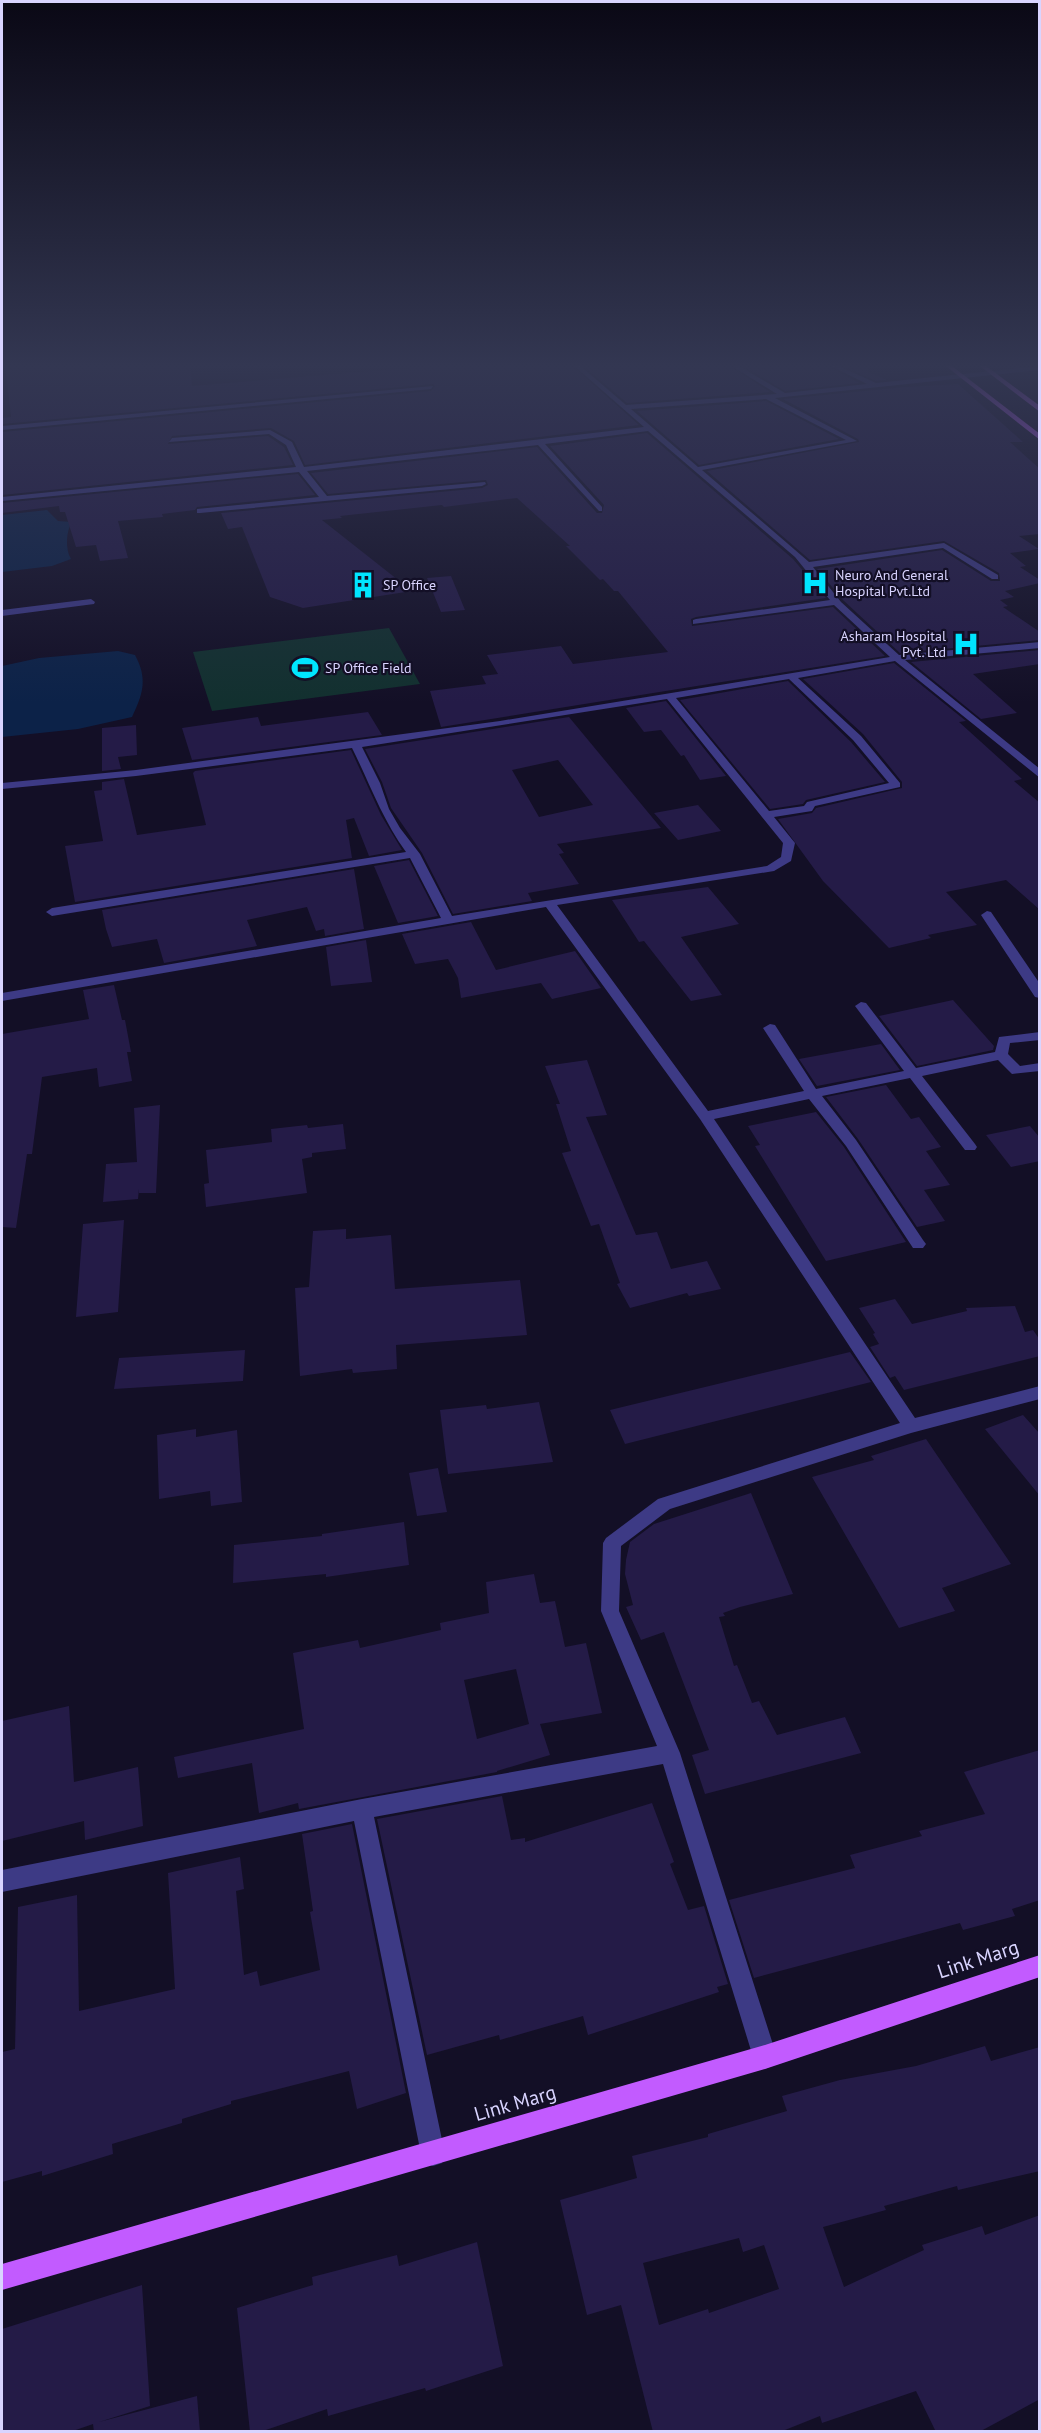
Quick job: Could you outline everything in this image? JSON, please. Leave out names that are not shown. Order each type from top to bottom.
[{"type":"main road","name":"Link Marg","points":[[2,2277],[765,2057],[1040,1966]]},
{"type":"street","points":[[2,499],[226,477]]},
{"type":"street","points":[[307,477],[325,499]]},
{"type":"street","points":[[570,477],[599,509]]},
{"type":"street","points":[[706,477],[781,543],[792,549],[837,602],[898,658],[1040,775]]},
{"type":"street","points":[[200,511],[482,484]]},
{"type":"street","points":[[807,565],[945,545],[994,577]]},
{"type":"street","points":[[2,613],[91,602]]},
{"type":"street","points":[[696,622],[837,602]]},
{"type":"street","points":[[2,786],[136,773],[500,724],[898,658],[1040,645]]},
{"type":"street","points":[[767,815],[808,809],[811,804],[896,786],[857,738],[791,676]]},
{"type":"street","points":[[2,997],[549,903],[770,869],[787,858],[789,843],[670,697]]},
{"type":"street","points":[[355,744],[375,783],[384,809],[414,854],[448,920]]},
{"type":"street","points":[[52,912],[414,854]]},
{"type":"street","points":[[549,903],[705,1116],[911,1426]]},
{"type":"street","points":[[987,915],[1040,994]]},
{"type":"street","points":[[861,1006],[911,1074],[970,1147]]},
{"type":"street","points":[[770,1028],[813,1094],[851,1143],[918,1244]]},
{"type":"street","points":[[1001,1055],[1004,1040],[1040,1035]]},
{"type":"street","points":[[705,1116],[1001,1055]]},
{"type":"street","points":[[1001,1055],[1017,1071],[1040,1067]]},
{"type":"street","points":[[765,2057],[670,1753],[610,1611],[612,1543],[664,1504],[911,1426],[1040,1392]]},
{"type":"street","points":[[2,1881],[362,1809],[670,1753]]},
{"type":"street","points":[[362,1809],[433,2154]]},
{"type":"green space","name":"SP Office Field","points":[[389,628],[420,684],[212,711],[193,652]]},
{"type":"water","points":[[47,510],[58,521],[72,522],[67,540],[71,559],[52,566],[2,572],[2,515]]},
{"type":"water","points":[[118,651],[135,655],[142,672],[141,694],[132,717],[78,729],[2,737],[2,666],[39,658]]},
{"type":"building","points":[[2,477],[181,477],[2,495]]},
{"type":"building","points":[[272,477],[300,477],[315,495],[197,507],[195,510],[162,514],[163,517],[118,521],[128,558],[100,561],[96,545],[76,547],[65,512],[60,512],[59,506],[2,513],[2,503]]},
{"type":"building","points":[[314,477],[564,477],[597,513],[602,513],[604,505],[578,477],[697,477],[793,559],[826,598],[696,617],[691,619],[692,626],[833,607],[885,656],[441,727],[430,691],[486,684],[482,676],[498,674],[487,655],[561,646],[573,664],[668,652],[618,591],[614,591],[603,579],[600,580],[566,546],[570,546],[517,498],[340,516],[342,518],[322,520],[412,591],[303,608],[270,597],[242,527],[228,529],[221,513],[482,488],[488,485],[486,480],[328,494]]},
{"type":"building","points":[[713,477],[1040,477],[1040,534],[1019,536],[1039,549],[1010,553],[1026,566],[1020,567],[1040,580],[1040,583],[1005,591],[1014,597],[1000,600],[1008,606],[1003,607],[1040,632],[1040,640],[900,653],[843,600],[817,569],[942,550],[991,581],[1000,581],[999,573],[944,541],[810,560]]},
{"type":"building","points":[[451,576],[465,610],[441,612],[427,578]]},
{"type":"building","points":[[1040,650],[1040,664],[973,674],[1017,713],[981,719],[911,662]]},
{"type":"building","points":[[894,663],[966,721],[959,722],[1022,779],[1014,781],[1040,803],[1040,910],[1006,880],[946,892],[977,925],[928,935],[931,938],[889,948],[823,881],[778,819],[812,813],[816,808],[902,788],[902,782],[863,734],[803,679]]},
{"type":"building","points":[[788,681],[851,742],[885,782],[806,800],[803,804],[770,809],[680,700]]},
{"type":"building","points":[[666,701],[726,776],[700,780],[684,755],[681,756],[661,730],[644,732],[626,708]]},
{"type":"building","points":[[368,712],[382,735],[192,760],[182,728],[258,717],[261,726]]},
{"type":"building","points":[[569,717],[661,828],[557,844],[564,853],[559,854],[579,884],[528,893],[532,901],[453,914],[422,853],[391,808],[382,782],[365,749]],"holes":[[[558,760],[593,805],[539,817],[512,770]]]},
{"type":"building","points":[[136,725],[137,755],[118,757],[121,769],[102,771],[102,728]]},
{"type":"building","points":[[351,750],[381,815],[402,850],[369,856],[354,818],[346,820],[352,858],[75,902],[65,846],[103,841],[94,791],[102,790],[102,782],[124,779],[137,835],[206,825],[193,773],[195,771]]},
{"type":"building","points":[[698,805],[721,831],[678,840],[654,813]]},
{"type":"building","points":[[409,860],[438,916],[398,923],[374,866]]},
{"type":"building","points":[[354,869],[364,929],[325,936],[324,929],[316,931],[307,907],[247,920],[257,946],[164,963],[157,939],[112,947],[102,910]]},
{"type":"building","points":[[708,887],[739,924],[681,937],[722,995],[691,1001],[644,941],[639,942],[612,900]]},
{"type":"building","points":[[471,922],[496,970],[575,951],[601,988],[552,999],[541,983],[461,998],[458,978],[448,959],[415,964],[402,934]]},
{"type":"building","points":[[366,940],[372,982],[331,986],[326,947]]},
{"type":"building","points":[[114,985],[122,1020],[125,1020],[131,1052],[127,1052],[132,1081],[99,1087],[97,1068],[42,1077],[32,1154],[27,1154],[16,1228],[2,1227],[2,1034],[89,1019],[83,990]]},
{"type":"building","points":[[953,1000],[994,1046],[993,1050],[917,1066],[879,1016]]},
{"type":"building","points":[[881,1044],[900,1070],[817,1086],[799,1059]]},
{"type":"building","points":[[587,1060],[607,1115],[586,1117],[636,1235],[657,1232],[671,1269],[707,1261],[721,1289],[689,1296],[687,1293],[630,1308],[617,1284],[620,1283],[599,1224],[591,1226],[562,1153],[571,1151],[556,1104],[560,1104],[545,1066]]},
{"type":"building","points":[[886,1085],[911,1119],[919,1117],[941,1147],[926,1151],[950,1185],[924,1190],[945,1221],[917,1227],[858,1139],[826,1097]]},
{"type":"building","points":[[160,1105],[156,1193],[139,1193],[139,1189],[138,1199],[103,1202],[106,1164],[137,1162],[134,1108]]},
{"type":"building","points":[[816,1112],[844,1147],[906,1242],[826,1261],[755,1146],[760,1145],[748,1126]]},
{"type":"building","points":[[343,1124],[346,1149],[312,1153],[312,1157],[302,1159],[307,1193],[206,1207],[204,1184],[209,1183],[206,1150],[272,1142],[271,1129]]},
{"type":"building","points":[[1030,1126],[1040,1138],[1040,1161],[1011,1167],[986,1135]]},
{"type":"building","points":[[124,1220],[118,1312],[76,1317],[83,1224]]},
{"type":"building","points":[[346,1229],[346,1239],[391,1235],[395,1289],[520,1280],[527,1335],[396,1345],[397,1369],[353,1373],[352,1369],[300,1376],[295,1288],[309,1287],[313,1231]]},
{"type":"building","points":[[895,1299],[912,1324],[967,1311],[966,1308],[1015,1306],[1025,1332],[1033,1330],[1040,1340],[1040,1356],[904,1390],[895,1376],[890,1378],[870,1347],[879,1344],[873,1334],[875,1333],[859,1308]]},
{"type":"building","points":[[245,1350],[243,1381],[114,1389],[119,1358]]},
{"type":"building","points":[[850,1352],[871,1382],[625,1444],[610,1410]]},
{"type":"building","points":[[539,1402],[553,1462],[448,1474],[440,1410],[486,1405],[487,1409]]},
{"type":"building","points":[[1023,1415],[1040,1434],[1040,1496],[985,1429]]},
{"type":"building","points":[[196,1429],[196,1437],[237,1430],[242,1502],[211,1506],[210,1491],[159,1499],[157,1435]]},
{"type":"building","points":[[926,1439],[1011,1564],[942,1588],[955,1611],[899,1628],[812,1477],[874,1460],[871,1456]]},
{"type":"building","points":[[438,1468],[447,1512],[417,1516],[409,1473]]},
{"type":"building","points":[[751,1493],[793,1594],[740,1607],[723,1613],[725,1616],[719,1617],[734,1666],[737,1665],[752,1703],[759,1701],[777,1735],[845,1717],[861,1753],[705,1794],[692,1755],[709,1750],[664,1632],[641,1640],[626,1607],[633,1605],[625,1574],[626,1560],[630,1542],[654,1524]]},
{"type":"building","points":[[404,1522],[409,1565],[326,1577],[326,1574],[233,1583],[234,1545],[322,1536],[322,1534]]},
{"type":"building","points":[[534,1574],[540,1603],[555,1601],[565,1647],[586,1643],[602,1713],[540,1724],[550,1755],[497,1772],[299,1809],[298,1803],[259,1813],[252,1763],[178,1778],[174,1757],[304,1729],[293,1653],[358,1640],[360,1648],[441,1630],[440,1623],[489,1613],[486,1582]],"holes":[[[516,1669],[529,1724],[477,1739],[464,1680]]]},
{"type":"building","points":[[69,1706],[74,1782],[138,1767],[143,1826],[85,1840],[84,1821],[2,1841],[2,1721]]},
{"type":"building","points":[[1040,1750],[1040,1900],[1012,1909],[1015,1916],[963,1930],[960,1923],[754,1978],[729,1900],[855,1868],[850,1855],[922,1836],[919,1831],[985,1814],[964,1772]]},
{"type":"building","points":[[502,1796],[511,1840],[525,1838],[525,1842],[652,1803],[674,1862],[670,1864],[688,1910],[704,1906],[728,1984],[717,1987],[719,1992],[588,2035],[583,2016],[500,2040],[499,2035],[427,2055],[377,1819]]},
{"type":"building","points":[[352,1824],[406,2093],[357,2109],[349,2071],[231,2101],[231,2104],[182,2119],[182,2123],[112,2144],[113,2154],[42,2176],[42,2171],[2,2182],[2,2052],[15,2049],[18,1907],[77,1895],[79,2011],[175,1989],[168,1873],[240,1857],[244,1889],[236,1891],[244,1975],[257,1971],[260,1986],[320,1970],[310,1912],[313,1911],[302,1834]]},
{"type":"building","points":[[985,2046],[991,2061],[1040,2047],[1040,2171],[958,2190],[957,2186],[884,2206],[886,2210],[823,2227],[844,2287],[924,2250],[922,2245],[982,2226],[985,2235],[1040,2215],[1040,2399],[979,2432],[936,2432],[916,2391],[822,2423],[820,2416],[780,2432],[653,2432],[621,2305],[587,2315],[560,2200],[637,2178],[632,2156],[708,2137],[708,2134],[787,2111],[782,2096],[840,2080],[916,2066]],"holes":[[[739,2238],[743,2252],[764,2245],[779,2289],[709,2313],[708,2309],[659,2325],[643,2263]]]},
{"type":"building","points":[[477,2242],[503,2366],[426,2391],[425,2388],[328,2416],[327,2409],[260,2432],[250,2432],[237,2308],[313,2285],[312,2277],[397,2255],[399,2266]]},
{"type":"building","points":[[142,2285],[150,2406],[99,2422],[197,2396],[200,2432],[94,2432],[93,2424],[70,2432],[2,2432],[2,2329]]},
{"type":"place","name":"Neuro And General Hospital Pvt.Ltd","points":[[815,583]]},
{"type":"place","name":"SP Office","points":[[363,585]]},
{"type":"place","name":"Asharam Hospital Pvt. Ltd","points":[[966,644]]},
{"type":"place","name":"SP Office Field","points":[[305,668]]}]
